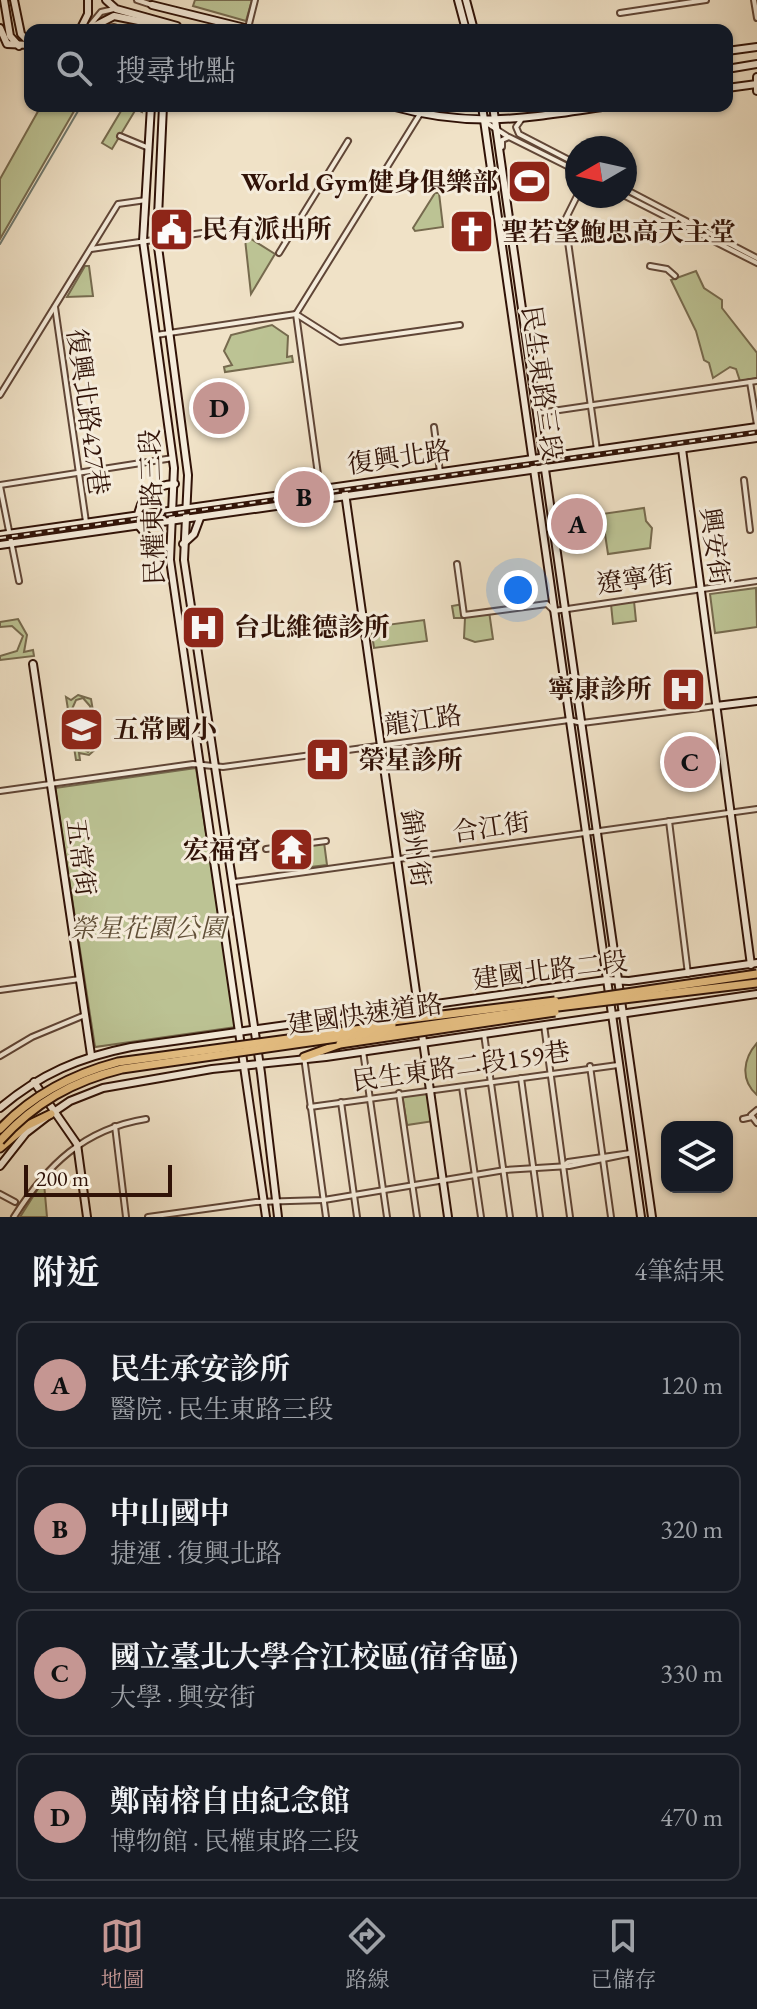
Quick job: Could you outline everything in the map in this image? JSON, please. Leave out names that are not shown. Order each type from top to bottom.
[{"type":"highway","name":"建國快速道路","points":[[0,1141],[28,1113],[62,1089],[122,1069],[757,974]]},
{"type":"highway","name":"建國快速道路","points":[[0,1129],[51,1087],[118,1062],[757,983]]},
{"type":"highway","points":[[293,1025],[312,1030],[338,1028],[586,1002]]},
{"type":"highway","points":[[304,1057],[340,1044],[531,1017],[586,1002]]},
{"type":"highway","points":[[0,1148],[26,1126],[53,1113]]},
{"type":"street","points":[[4,0],[10,36],[19,46]]},
{"type":"street","points":[[14,0],[24,37]]},
{"type":"street","points":[[83,24],[88,14],[88,0]]},
{"type":"street","points":[[106,0],[116,9],[152,24]]},
{"type":"street","points":[[137,0],[161,3],[233,24]]},
{"type":"street","points":[[251,24],[255,0]]},
{"type":"street","points":[[458,0],[464,24]]},
{"type":"street","points":[[466,0],[472,24]]},
{"type":"street","points":[[620,13],[706,0]]},
{"type":"street","points":[[754,0],[757,18]]},
{"type":"street","points":[[151,2],[154,24]]},
{"type":"street","points":[[161,3],[165,24]]},
{"type":"street","points":[[92,24],[101,12],[116,9]]},
{"type":"street","points":[[99,24],[114,16],[150,24]]},
{"type":"street","points":[[0,28],[7,44],[24,45]]},
{"type":"street","points":[[733,50],[757,47]]},
{"type":"street","points":[[733,68],[757,64]]},
{"type":"street","points":[[757,77],[757,91]]},
{"type":"street","points":[[733,87],[757,84]]},
{"type":"street","name":"民權東路三段","points":[[151,112],[143,241],[173,458],[174,510],[169,548],[244,1048],[266,1217]]},
{"type":"street","name":"民權東路三段","points":[[163,112],[155,240],[188,475],[183,544],[278,1217]]},
{"type":"street","points":[[413,112],[485,122],[567,112]]},
{"type":"street","name":"民生東路三段","points":[[483,112],[641,1217]]},
{"type":"street","name":"民生東路三段","points":[[494,112],[548,468],[652,1217]]},
{"type":"street","points":[[320,489],[296,314],[420,114]]},
{"type":"street","points":[[521,119],[516,127],[519,134],[565,158]]},
{"type":"street","points":[[485,122],[565,165]]},
{"type":"street","points":[[120,136],[149,148]]},
{"type":"street","points":[[502,147],[502,140],[509,137]]},
{"type":"street","points":[[279,253],[348,141]]},
{"type":"street","points":[[637,195],[757,260]]},
{"type":"street","points":[[0,395],[118,204],[146,200]]},
{"type":"street","points":[[637,202],[757,260]]},
{"type":"street","points":[[571,208],[565,220],[597,450]]},
{"type":"street","points":[[90,251],[202,233]]},
{"type":"street","points":[[650,266],[667,269],[675,276]]},
{"type":"street","name":"復興北路427巷","points":[[54,306],[86,522]]},
{"type":"street","points":[[156,335],[296,314],[340,342],[460,325]]},
{"type":"street","points":[[539,413],[757,381]]},
{"type":"street","points":[[750,382],[757,426]]},
{"type":"street","name":"復興北路","points":[[3,534],[757,426]]},
{"type":"street","points":[[434,427],[440,472]]},
{"type":"street","name":"復興北路","points":[[0,545],[757,438]]},
{"type":"street","name":"興安街","points":[[676,439],[682,449],[756,994]]},
{"type":"street","points":[[19,581],[13,543],[3,534],[0,485],[173,458]]},
{"type":"street","points":[[744,480],[750,530]]},
{"type":"street","points":[[138,515],[142,501],[151,491],[175,484]]},
{"type":"street","name":"錦州街","points":[[344,485],[448,1217]]},
{"type":"street","points":[[183,544],[194,534],[200,518]]},
{"type":"street","points":[[139,526],[152,542],[169,548]]},
{"type":"street","name":"遼寧街","points":[[457,564],[464,615],[545,604],[554,611],[757,581]]},
{"type":"street","name":"五常街","points":[[33,664],[91,1055]]},
{"type":"street","name":"龍江路","points":[[0,791],[381,746],[569,720],[582,723],[757,701]]},
{"type":"street","name":"合江街","points":[[231,883],[757,809]]},
{"type":"street","points":[[669,821],[688,974]]},
{"type":"street","points":[[266,849],[326,841]]},
{"type":"street","name":"建國北路二段","points":[[0,1108],[34,1082],[91,1055],[606,980],[617,982],[754,964]]},
{"type":"street","points":[[0,990],[80,979]]},
{"type":"street","name":"建國北路二段","points":[[0,1166],[26,1133],[53,1113],[103,1088],[756,994]]},
{"type":"street","points":[[0,1056],[17,1045],[85,1015]]},
{"type":"street","points":[[544,1025],[570,1217]]},
{"type":"street","points":[[484,1034],[510,1217]]},
{"type":"street","points":[[363,1051],[387,1217]]},
{"type":"street","points":[[304,1057],[326,1217]]},
{"type":"street","name":"民生東路二段159巷","points":[[310,1107],[492,1083],[590,1066],[618,1065]]},
{"type":"street","points":[[590,1066],[611,1217]]},
{"type":"street","points":[[521,1078],[540,1217]]},
{"type":"street","points":[[34,1082],[77,1144],[87,1217]]},
{"type":"street","points":[[462,1087],[481,1217]]},
{"type":"street","points":[[399,1093],[417,1217]]},
{"type":"street","points":[[341,1102],[357,1217]]},
{"type":"street","points":[[743,1119],[752,1117],[757,1110]]},
{"type":"street","points":[[752,1117],[757,1123]]},
{"type":"street","points":[[14,1217],[46,1173],[77,1144],[115,1126],[146,1119]]},
{"type":"street","points":[[115,1126],[126,1217]]},
{"type":"street","points":[[148,1217],[190,1214],[264,1202],[355,1196],[505,1170],[563,1166],[632,1153]]},
{"type":"street","points":[[0,1194],[15,1202]]},
{"type":"green space","points":[[195,0],[252,0],[246,21],[193,6]]},
{"type":"green space","points":[[38,112],[74,112],[0,239],[0,179]]},
{"type":"green space","points":[[120,112],[134,112],[112,149],[102,143]]},
{"type":"green space","points":[[435,193],[439,193],[443,227],[415,231],[413,228]]},
{"type":"green space","points":[[248,237],[275,254],[251,294],[245,239]]},
{"type":"green space","points":[[85,266],[89,266],[93,296],[67,297]]},
{"type":"green space","points":[[696,271],[704,288],[722,300],[722,308],[757,353],[757,378],[740,381],[736,369],[730,367],[713,378],[696,331],[671,280]]},
{"type":"green space","points":[[272,325],[288,336],[287,357],[292,356],[293,362],[225,372],[224,367],[232,365],[224,351],[231,335]]},
{"type":"green space","points":[[644,508],[646,521],[652,528],[650,548],[608,554],[602,514]]},
{"type":"green space","points":[[756,588],[757,627],[715,633],[710,594]]},
{"type":"green space","points":[[634,601],[636,621],[613,624],[611,604]]},
{"type":"green space","points":[[463,604],[464,614],[489,611],[493,639],[475,642],[464,638],[465,618],[454,618],[452,606]]},
{"type":"green space","points":[[18,619],[27,635],[24,652],[33,650],[34,656],[0,660],[0,656],[17,651],[23,636],[12,626],[0,627],[0,622]]},
{"type":"green space","points":[[424,620],[427,641],[374,648],[371,627]]},
{"type":"green space","points":[[78,695],[91,699],[99,746],[89,755],[79,753],[80,760],[76,760],[66,697],[71,700]],"holes":[[[83,698],[90,706],[96,742],[88,752],[78,746],[72,709],[76,700]]]},
{"type":"green space","name":"榮星花園公園","points":[[196,768],[236,1027],[95,1047],[55,788]]},
{"type":"green space","points":[[324,842],[327,865],[302,868],[299,846]]},
{"type":"green space","points":[[757,1043],[757,1095],[748,1083],[745,1069]]},
{"type":"green space","points":[[430,1091],[434,1121],[407,1125],[402,1095]]},
{"type":"green space","points":[[44,1183],[47,1217],[20,1217],[41,1184]]},
{"type":"waterway","points":[[0,244],[77,112]]},
{"type":"railway","points":[[0,538],[757,432]]},
{"type":"place","name":"World Gym健身俱樂部","points":[[529,182]]},
{"type":"place","name":"民有派出所","points":[[171,229]]},
{"type":"place","name":"聖若望鮑思高天主堂","points":[[471,232]]},
{"type":"place","name":"鄭南榕自由紀念館","points":[[219,408]]},
{"type":"place","name":"中山國中","points":[[304,497]]},
{"type":"place","name":"民生承安診所","points":[[577,524]]},
{"type":"place","name":"台北維德診所","points":[[203,627]]},
{"type":"place","name":"寧康診所","points":[[683,689]]},
{"type":"place","name":"五常國小","points":[[82,729]]},
{"type":"place","name":"榮星診所","points":[[328,760]]},
{"type":"place","name":"國立臺北大學合江校區(宿舍區)","points":[[690,762]]},
{"type":"place","name":"宏福宮","points":[[292,850]]}]
